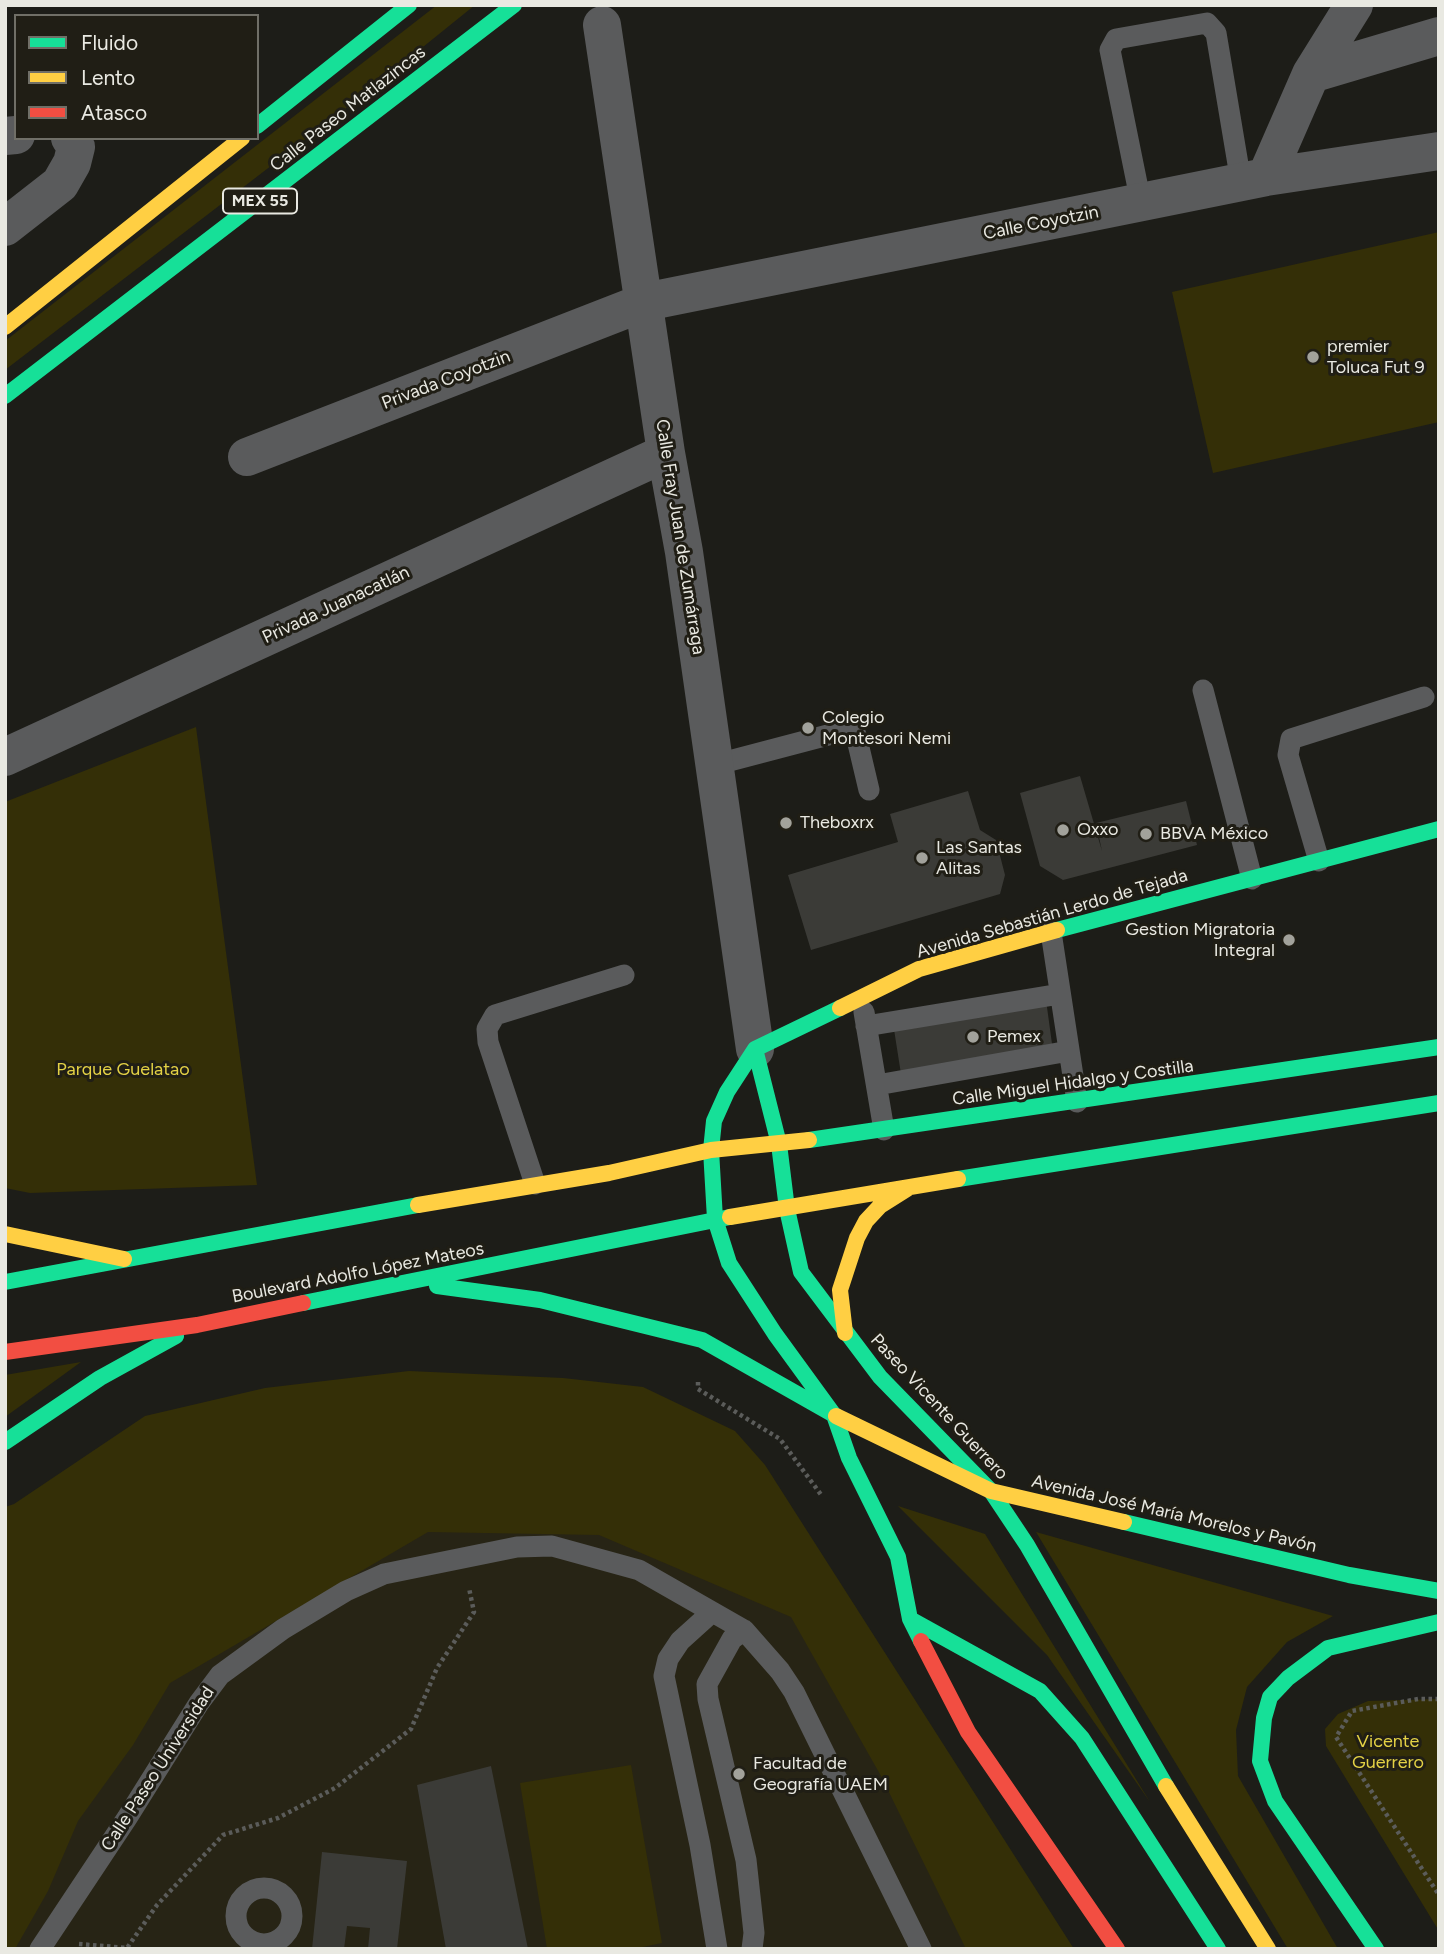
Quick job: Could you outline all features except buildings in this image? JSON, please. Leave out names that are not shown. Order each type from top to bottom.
[{"type":"main road","points":[[259,124],[410,5]]},
{"type":"main road","name":"Calle Paseo Matlazincas","points":[[5,396],[514,5]]},
{"type":"main road","points":[[5,327],[239,140]]},
{"type":"main road","name":"Avenida Sebastián Lerdo de Tejada","points":[[711,1150],[713,1121],[727,1091],[755,1049],[919,970],[1051,932],[1439,829]]},
{"type":"main road","name":"Calle Miguel Hidalgo y Costilla","points":[[711,1150],[884,1130],[1439,1047]]},
{"type":"main road","name":"Paseo Vicente Guerrero","points":[[755,1049],[779,1144],[787,1209],[800,1272],[880,1377],[991,1492],[1027,1545],[1157,1771],[1268,1949]]},
{"type":"main road","points":[[715,1219],[1439,1103]]},
{"type":"main road","points":[[5,1282],[608,1173],[711,1150],[715,1219],[729,1263],[775,1334],[834,1415],[849,1458],[898,1557],[910,1619],[968,1732],[1117,1949]]},
{"type":"main road","points":[[845,1332],[840,1290],[857,1238],[866,1221],[880,1206],[895,1194],[913,1186]]},
{"type":"main road","name":"Boulevard Adolfo López Mateos","points":[[5,1352],[197,1325],[715,1219]]},
{"type":"main road","points":[[5,1234],[124,1259]]},
{"type":"main road","points":[[407,1282],[540,1300],[702,1340],[834,1415]]},
{"type":"main road","points":[[5,1442],[100,1378],[197,1325]]},
{"type":"main road","name":"Avenida José María Morelos y Pavón","points":[[834,1415],[991,1492],[1349,1575],[1439,1591]]},
{"type":"main road","points":[[910,1619],[1040,1691],[1082,1738],[1217,1949]]},
{"type":"main road","points":[[1376,1949],[1275,1801],[1260,1761],[1264,1718],[1270,1697],[1288,1678],[1328,1648],[1439,1622]]},
{"type":"street","points":[[1253,180],[1311,74],[1354,5]]},
{"type":"street","name":"Calle Fray Juan de Zumárraga","points":[[603,25],[666,453],[684,552],[755,1049]]},
{"type":"street","points":[[1311,74],[1439,36]]},
{"type":"street","points":[[5,227],[60,184],[72,163],[76,147],[71,140]]},
{"type":"street","name":"Calle Coyotzin","points":[[645,302],[1253,180],[1439,151]]},
{"type":"street","name":"Privada Coyotzin","points":[[247,457],[645,302]]},
{"type":"street","name":"Privada Juanacatlán","points":[[5,757],[666,453]]},
{"type":"lane","points":[[1141,203],[1110,50],[1116,39],[1208,23],[1216,33],[1253,180]]},
{"type":"lane","points":[[1203,690],[1252,878]]},
{"type":"lane","points":[[1319,861],[1288,755],[1291,739],[1424,697]]},
{"type":"lane","points":[[714,765],[847,730],[856,736],[869,790]]},
{"type":"lane","points":[[1051,932],[1077,1102]]},
{"type":"lane","points":[[536,1184],[488,1042],[487,1029],[495,1015],[624,975]]},
{"type":"lane","points":[[866,1026],[1060,994]]},
{"type":"lane","points":[[862,996],[884,1130]]},
{"type":"lane","points":[[877,1084],[1069,1051]]},
{"type":"lane","name":"Calle Paseo Universidad","points":[[42,1945],[127,1818],[199,1703],[220,1675],[283,1629],[346,1591],[384,1574],[463,1556],[517,1547],[552,1546],[639,1570],[710,1613],[744,1630],[780,1671],[794,1692],[921,1949]]},
{"type":"lane","points":[[710,1613],[680,1641],[668,1659],[664,1676],[700,1845],[717,1949]]},
{"type":"lane","points":[[744,1630],[732,1639],[707,1684],[708,1699],[746,1860],[754,1933],[752,1949]]},
{"type":"path","points":[[42,1945],[127,1948],[157,1905],[223,1835],[278,1818],[335,1788],[411,1729],[437,1668],[474,1612],[463,1556]]},
{"type":"path","points":[[1439,1699],[1418,1699],[1352,1712],[1336,1737],[1439,1895]]},
{"type":"shaded area","points":[[691,1453],[1074,1949],[5,1949],[5,1507]]},
{"type":"green space","points":[[437,5],[475,5],[366,93],[5,370],[5,341]]},
{"type":"green space","name":"premier Toluca Fut 9","points":[[1439,232],[1439,422],[1213,473],[1172,292]]},
{"type":"green space","name":"Parque Guelatao","points":[[196,727],[257,1185],[30,1193],[5,1188],[5,802]]},
{"type":"green space","points":[[81,1362],[5,1417],[5,1375]]},
{"type":"green space","points":[[409,1371],[563,1378],[643,1387],[735,1431],[765,1465],[1074,1949],[966,1949],[881,1776],[791,1617],[599,1535],[428,1532],[170,1683],[133,1745],[78,1821],[48,1891],[15,1949],[5,1949],[5,1507],[14,1504],[145,1416],[265,1388]]},
{"type":"green space","points":[[898,1506],[985,1534],[1150,1802],[1047,1655]]},
{"type":"green space","points":[[1036,1532],[1333,1616],[1287,1642],[1247,1687],[1236,1730],[1238,1776],[1338,1949],[1288,1949]]},
{"type":"green space","name":"Vicente Guerrero","points":[[1439,1699],[1439,1931],[1326,1746],[1325,1729],[1338,1714],[1368,1701]]},
{"type":"green space","points":[[631,1765],[662,1943],[633,1949],[547,1949],[520,1783]]},
{"type":"traffic: fast","points":[[259,124],[409,5]]},
{"type":"traffic: fast","points":[[5,396],[514,5]]},
{"type":"traffic: fast","points":[[1057,930],[1439,829]]},
{"type":"traffic: fast","points":[[840,1008],[755,1049],[727,1092],[714,1121],[711,1150],[715,1219],[729,1263],[775,1334],[834,1415],[849,1458],[898,1557],[910,1619],[921,1641]]},
{"type":"traffic: fast","points":[[809,1140],[1439,1047]]},
{"type":"traffic: fast","points":[[755,1049],[779,1144],[787,1209],[801,1272],[880,1377],[991,1491],[1027,1545],[1166,1786]]},
{"type":"traffic: fast","points":[[958,1179],[1439,1103]]},
{"type":"traffic: fast","points":[[5,1282],[418,1205]]},
{"type":"traffic: fast","points":[[303,1303],[730,1217]]},
{"type":"traffic: fast","points":[[437,1286],[540,1300],[702,1340],[836,1416]]},
{"type":"traffic: fast","points":[[5,1442],[100,1378],[176,1336]]},
{"type":"traffic: fast","points":[[1124,1522],[1349,1575],[1439,1591]]},
{"type":"traffic: fast","points":[[910,1619],[1040,1691],[1082,1738],[1218,1949]]},
{"type":"traffic: fast","points":[[1376,1949],[1275,1801],[1260,1761],[1264,1718],[1270,1697],[1288,1678],[1328,1648],[1439,1622]]},
{"type":"traffic: slow","points":[[5,327],[239,140]]},
{"type":"traffic: slow","points":[[840,1008],[919,969],[1057,930]]},
{"type":"traffic: slow","points":[[418,1205],[609,1173],[711,1150],[809,1140]]},
{"type":"traffic: slow","points":[[730,1217],[958,1179]]},
{"type":"traffic: slow","points":[[845,1333],[840,1290],[857,1238],[866,1221],[880,1206],[907,1189]]},
{"type":"traffic: slow","points":[[5,1234],[124,1259]]},
{"type":"traffic: slow","points":[[836,1416],[991,1491],[1124,1522]]},
{"type":"traffic: slow","points":[[1166,1786],[1268,1949]]},
{"type":"traffic: jam","points":[[5,1352],[197,1325],[303,1303]]},
{"type":"traffic: jam","points":[[921,1641],[968,1732],[1117,1949]]},
{"type":"place","name":"premier Toluca Fut 9","points":[[1313,357]]},
{"type":"place","name":"Colegio Montesori Nemi","points":[[808,728]]},
{"type":"place","name":"Theboxrx","points":[[786,823]]},
{"type":"place","name":"Oxxo","points":[[1063,830]]},
{"type":"place","name":"BBVA México","points":[[1146,834]]},
{"type":"place","name":"Las Santas Alitas","points":[[922,858]]},
{"type":"place","name":"Gestion Migratoria Integral","points":[[1289,940]]},
{"type":"place","name":"Pemex","points":[[973,1037]]},
{"type":"place","name":"Facultad de Geografía UAEM","points":[[739,1774]]}]
